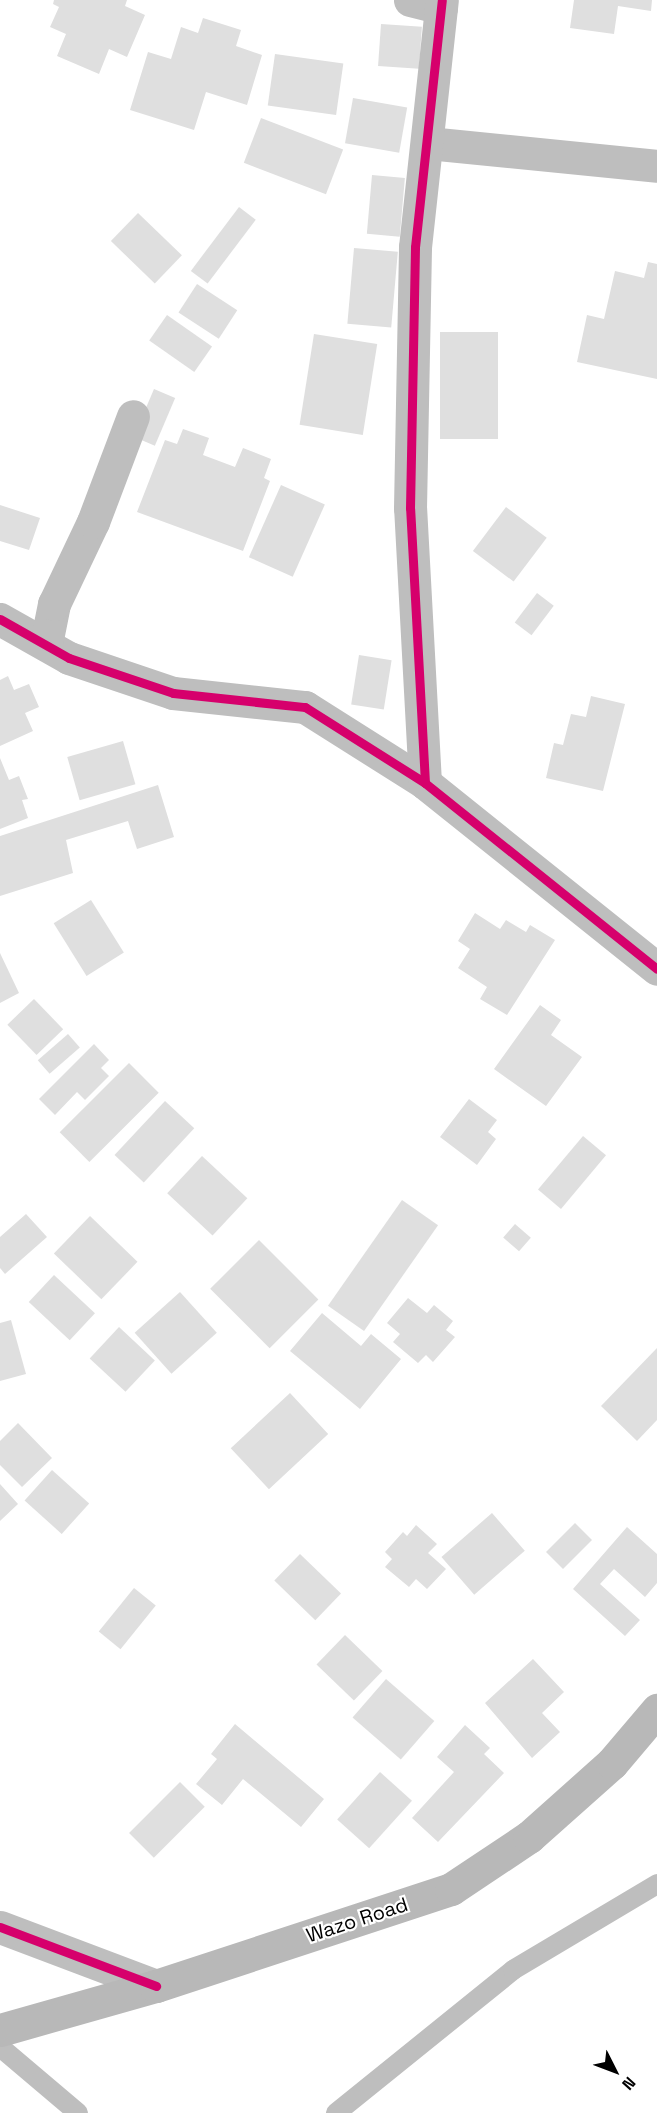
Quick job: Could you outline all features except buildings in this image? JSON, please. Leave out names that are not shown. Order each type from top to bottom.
[{"type":"main road","name":"Wazo Road","points":[[0,2030],[156,1986],[451,1889],[529,1837],[612,1763],[657,1710]]},
{"type":"street","points":[[410,0],[442,4],[415,247],[410,508],[425,783]]},
{"type":"street","points":[[428,143],[657,166]]},
{"type":"street","points":[[46,644],[54,604],[93,522],[133,416]]},
{"type":"street","points":[[0,619],[112,675],[173,693],[305,707],[425,783],[657,969]]},
{"type":"street","points":[[0,1928],[156,1986]]},
{"type":"lane","points":[[336,2113],[513,1970],[657,1884]]},
{"type":"lane","points":[[0,2047],[78,2113]]},
{"type":"cycle path","points":[[425,783],[410,508],[415,247],[442,0]]},
{"type":"cycle path","points":[[0,619],[69,658],[173,693],[305,707],[425,783],[657,969]]},
{"type":"cycle path","points":[[0,1927],[156,1986]]}]
